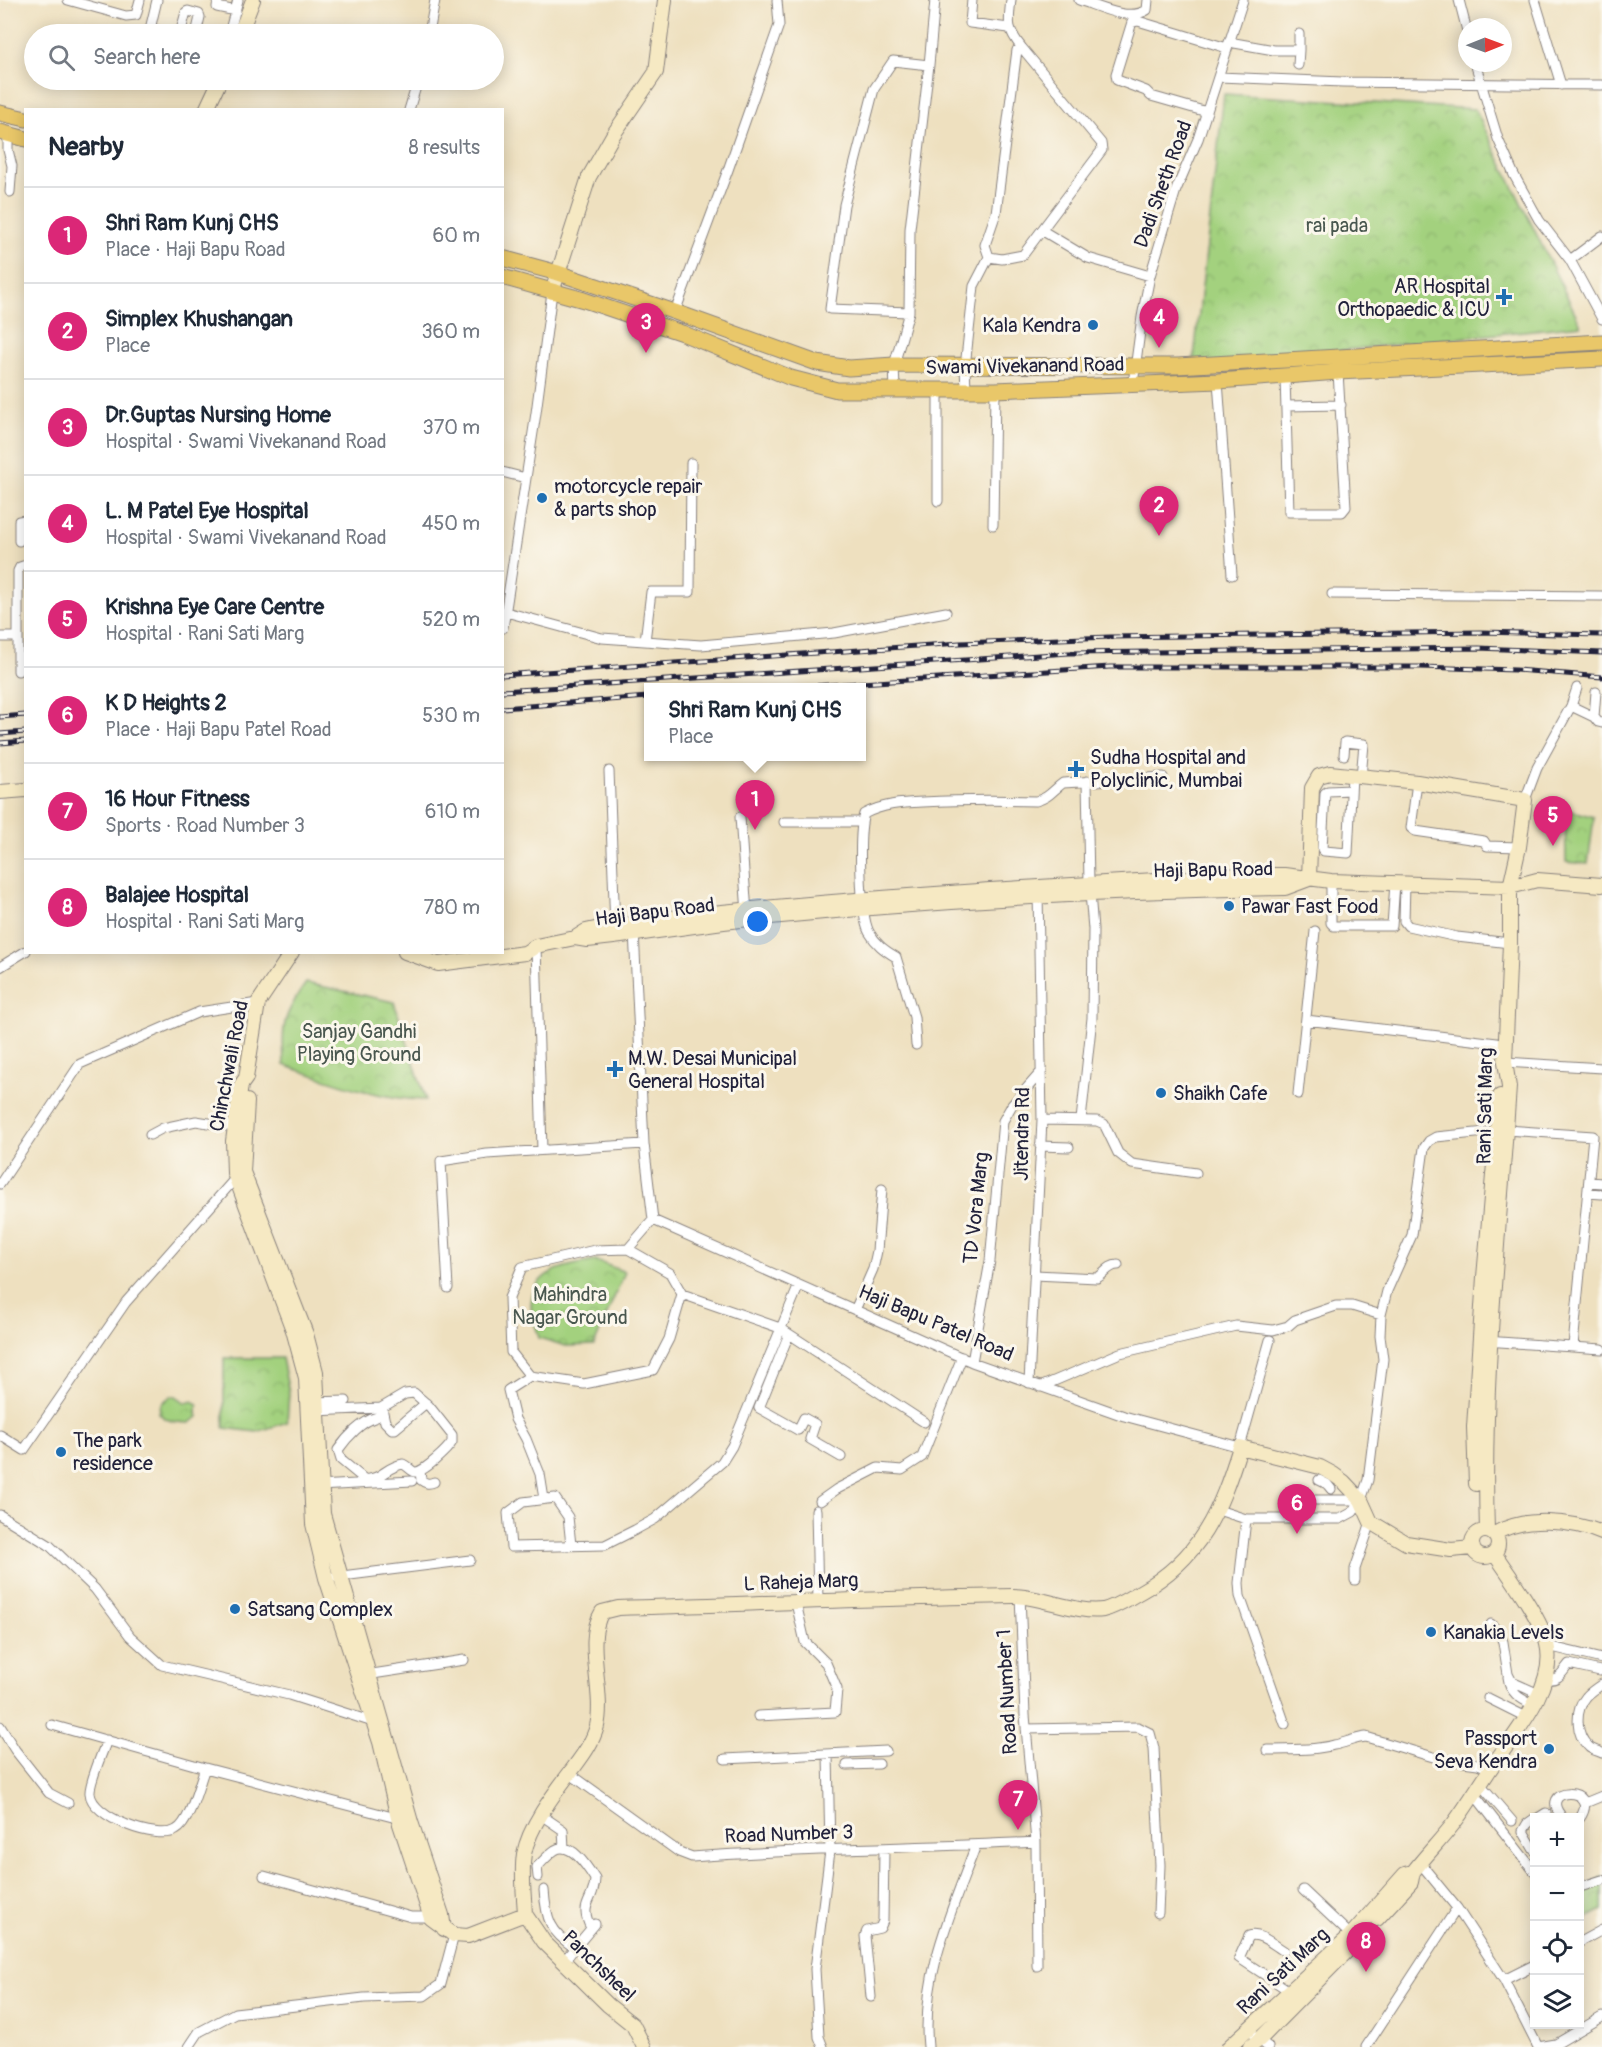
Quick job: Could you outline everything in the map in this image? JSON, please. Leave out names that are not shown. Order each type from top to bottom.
[{"type":"main road","points":[[0,113],[24,119]]},
{"type":"main road","points":[[4,133],[24,138]]},
{"type":"main road","name":"Swami Vivekanand Road","points":[[504,259],[558,273],[818,363],[849,368],[894,365],[1135,367],[1602,342]]},
{"type":"main road","name":"Swami Vivekanand Road","points":[[504,278],[584,300],[682,333],[791,378],[837,390],[995,390],[1218,381],[1338,372],[1602,359]]},
{"type":"street","points":[[68,0],[126,16],[136,15],[140,0]]},
{"type":"street","points":[[151,24],[157,0]]},
{"type":"street","points":[[218,0],[217,7],[236,11]]},
{"type":"street","points":[[233,24],[238,0]]},
{"type":"street","points":[[244,24],[253,0]]},
{"type":"street","points":[[431,24],[435,0]]},
{"type":"street","points":[[504,623],[552,292],[589,177],[613,135],[656,72],[663,31],[665,0]]},
{"type":"street","points":[[675,312],[779,25],[777,0]]},
{"type":"street","points":[[895,390],[894,365],[909,312],[910,229],[936,0]]},
{"type":"street","points":[[972,0],[970,23],[1006,27]]},
{"type":"street","points":[[989,257],[1002,259],[1023,255],[1102,150],[1101,143],[1006,27],[1006,0]]},
{"type":"street","points":[[1006,27],[1011,0]]},
{"type":"street","points":[[1079,0],[1126,14],[1141,14],[1147,10],[1148,0]]},
{"type":"street","name":"Dadi Sheth Road","points":[[1133,384],[1150,276],[1176,190],[1208,112],[1243,0]]},
{"type":"street","points":[[1459,0],[1464,18]]},
{"type":"street","points":[[1535,0],[1561,86]]},
{"type":"street","points":[[180,24],[188,11],[199,14],[198,24]]},
{"type":"street","points":[[1208,112],[1151,96],[1146,91],[1117,80],[1116,74],[1132,22],[1138,21],[1228,45],[1299,50]]},
{"type":"street","points":[[1298,65],[1299,34]]},
{"type":"street","points":[[966,389],[965,367],[974,286],[989,257],[985,245],[996,213],[1017,50],[1022,48]]},
{"type":"street","points":[[909,312],[830,309],[844,205],[874,89],[893,61],[929,65]]},
{"type":"street","points":[[1477,72],[1498,139],[1514,175],[1539,220],[1570,260],[1602,319]]},
{"type":"street","points":[[1219,77],[1481,85],[1602,86]]},
{"type":"street","points":[[207,108],[215,90]]},
{"type":"street","points":[[410,108],[415,90]]},
{"type":"street","points":[[4,133],[12,166],[10,192]]},
{"type":"street","points":[[1043,231],[1088,258],[1150,276]]},
{"type":"street","points":[[1570,260],[1602,236]]},
{"type":"street","points":[[1285,377],[1289,512],[1342,512],[1346,507],[1338,372]]},
{"type":"street","points":[[1218,381],[1232,575]]},
{"type":"street","points":[[938,389],[938,501]]},
{"type":"street","points":[[993,525],[995,390]]},
{"type":"street","points":[[1286,406],[1341,405]]},
{"type":"street","points":[[645,641],[651,592],[690,592],[691,463]]},
{"type":"street","points":[[504,472],[526,478]]},
{"type":"street","points":[[19,541],[19,521],[24,520]]},
{"type":"street","points":[[18,671],[17,637],[22,611],[18,571],[24,566]]},
{"type":"street","points":[[1332,594],[1602,596]]},
{"type":"street","points":[[506,612],[602,638],[701,645],[834,633],[946,612]]},
{"type":"street","points":[[0,637],[17,637]]},
{"type":"street","name":"Rani Sati Marg","points":[[1486,1532],[1481,1508],[1480,1430],[1501,1131],[1509,1087],[1505,1068],[1505,1044],[1510,887],[1526,800],[1537,768],[1571,706],[1577,688]]},
{"type":"street","points":[[1596,692],[1598,720]]},
{"type":"street","points":[[1571,706],[1598,720]]},
{"type":"street","points":[[1344,755],[1345,742],[1364,744],[1357,776],[1351,790],[1348,864]]},
{"type":"street","points":[[609,771],[615,927]]},
{"type":"street","points":[[1309,879],[1312,788],[1319,776],[1324,774],[1417,782],[1526,800]]},
{"type":"street","points":[[916,1045],[914,1017],[896,957],[879,947],[868,929],[860,857],[861,822],[864,814],[875,808],[898,803],[953,799],[1036,801],[1047,798],[1063,783],[1163,777]]},
{"type":"street","points":[[1081,1120],[1092,1018],[1093,929],[1086,889],[1087,781]]},
{"type":"street","points":[[1417,782],[1411,828],[1416,831],[1480,840],[1484,841],[1487,846],[1519,847]]},
{"type":"street","points":[[0,792],[24,790]]},
{"type":"street","points":[[1348,852],[1322,850],[1324,794],[1328,791],[1351,790]]},
{"type":"street","points":[[740,817],[747,914]]},
{"type":"street","points":[[784,822],[861,822]]},
{"type":"street","name":"Haji Bapu Road","points":[[596,934],[747,914],[1038,891],[1247,882],[1284,875],[1330,881],[1510,887],[1537,880],[1602,885]]},
{"type":"street","points":[[1330,881],[1331,923],[1334,926],[1392,926],[1400,883]]},
{"type":"street","points":[[1400,883],[1404,921],[1408,926],[1457,937],[1510,943]]},
{"type":"street","name":"Jitendra Rd","points":[[1029,1383],[1042,1120],[1038,891]]},
{"type":"street","name":"Haji Bapu Road","points":[[410,954],[438,964],[525,953],[536,946],[575,938],[587,940],[615,927],[634,929]]},
{"type":"street","points":[[628,1250],[653,1220],[644,1143],[634,929]]},
{"type":"street","points":[[1298,1094],[1315,931]]},
{"type":"street","points":[[536,946],[542,1150]]},
{"type":"street","points":[[0,967],[24,952]]},
{"type":"street","name":"Chinchwali Road","points":[[291,954],[258,1003],[246,1078],[241,1085],[240,1128],[233,1141],[240,1177],[283,1287],[312,1407]]},
{"type":"street","points":[[0,1184],[80,1064],[199,1012],[258,1003]]},
{"type":"street","points":[[1306,1020],[1505,1044]]},
{"type":"street","points":[[1505,1068],[1602,1068]]},
{"type":"street","name":"TD Vora Marg","points":[[972,1362],[990,1261],[1003,1121],[1012,1105],[1042,1071]]},
{"type":"street","points":[[1042,1120],[1097,1121],[1104,1124],[1118,1153],[1132,1164],[1196,1173]]},
{"type":"street","points":[[150,1135],[163,1128],[196,1121],[240,1128]]},
{"type":"street","points":[[1218,1510],[1246,1519],[1341,1519],[1353,1512],[1368,1480],[1383,1359],[1380,1336],[1381,1315],[1387,1291],[1412,1235],[1424,1148],[1436,1137],[1501,1131],[1593,1136],[1573,1346]]},
{"type":"street","points":[[448,1288],[441,1161],[487,1154],[644,1143]]},
{"type":"street","points":[[1041,1146],[1069,1146]]},
{"type":"street","points":[[0,1435],[24,1450],[126,1302],[240,1177]]},
{"type":"street","points":[[1589,1182],[1602,1183]]},
{"type":"street","points":[[855,1310],[873,1269],[877,1251],[882,1189]]},
{"type":"street","points":[[1588,1193],[1602,1194]]},
{"type":"street","name":"Haji Bapu Patel Road","points":[[653,1220],[972,1362],[1124,1416],[1240,1447],[1320,1476],[1344,1482],[1360,1500],[1371,1522]]},
{"type":"street","points":[[530,1376],[511,1352],[509,1298],[522,1267],[595,1250],[628,1250],[670,1272],[682,1294],[780,1328],[924,1422]]},
{"type":"street","points":[[1035,1275],[1097,1278],[1111,1266],[1118,1264]]},
{"type":"street","points":[[571,1545],[568,1517],[555,1498],[523,1502],[508,1514],[511,1547],[605,1545],[655,1519],[722,1462],[732,1446],[799,1285]]},
{"type":"street","points":[[189,2047],[199,2032],[235,2013],[364,1998],[424,1996],[441,1984],[443,1924],[404,1820],[323,1514],[317,1486],[312,1407],[316,1372],[306,1335],[283,1287]]},
{"type":"street","points":[[544,1499],[540,1474],[515,1419],[508,1390],[530,1376],[584,1384],[653,1370],[669,1339],[682,1294]]},
{"type":"street","points":[[1040,1387],[1120,1353],[1236,1326],[1273,1330],[1336,1306],[1352,1306],[1381,1315]]},
{"type":"street","points":[[789,1334],[759,1408],[798,1430],[804,1418],[814,1424],[810,1439],[841,1457]]},
{"type":"street","points":[[1240,1447],[1270,1340]]},
{"type":"street","points":[[1485,1341],[1602,1349]]},
{"type":"street","points":[[818,1601],[818,1506],[837,1489],[878,1468],[902,1470],[922,1457],[962,1358]]},
{"type":"street","points":[[312,1407],[382,1408],[405,1394],[414,1393],[452,1436],[452,1442],[444,1452],[420,1472],[413,1472],[403,1464],[394,1465],[380,1476],[364,1479],[341,1460],[338,1450],[345,1439],[370,1419],[377,1417]]},
{"type":"street","points":[[312,1407],[346,1401]]},
{"type":"street","points":[[382,1408],[385,1422],[395,1429],[426,1404]]},
{"type":"street","name":"L Raheja Marg","points":[[535,1910],[523,1876],[524,1853],[533,1828],[569,1773],[580,1761],[597,1727],[599,1707],[595,1654],[596,1622],[602,1612],[618,1608],[912,1597],[1020,1596],[1083,1609],[1103,1610],[1159,1581],[1197,1546],[1218,1510],[1240,1447]]},
{"type":"street","points":[[420,1472],[424,1483],[434,1482]]},
{"type":"street","points":[[1320,1476],[1331,1489]]},
{"type":"street","points":[[317,1486],[412,1481]]},
{"type":"street","points":[[317,1486],[313,1524],[326,1578],[364,1675]]},
{"type":"street","points":[[1299,1500],[1360,1500]]},
{"type":"street","points":[[0,1515],[49,1545],[95,1589],[130,1636],[162,1665],[289,1695],[378,1724]]},
{"type":"street","points":[[1246,1519],[1239,1583],[1240,1596],[1285,1724]]},
{"type":"street","points":[[1355,1580],[1354,1569],[1371,1522],[1406,1543],[1451,1550],[1473,1548],[1482,1556],[1491,1556],[1498,1546],[1486,1532]]},
{"type":"street","points":[[1473,1548],[1473,1539],[1486,1532],[1522,1524],[1554,1522],[1588,1527],[1602,1533]]},
{"type":"street","name":"Rani Sati Marg","points":[[1229,2047],[1296,1994],[1411,1882],[1416,1867],[1454,1823],[1533,1706],[1545,1679],[1548,1646],[1545,1635],[1494,1553]]},
{"type":"street","points":[[326,1578],[470,1560]]},
{"type":"street","name":"Road Number 1","points":[[1020,1596],[1026,1729],[1036,1842],[1037,1966]]},
{"type":"street","points":[[758,1716],[835,1712],[837,1689],[826,1663],[805,1642],[796,1603]]},
{"type":"street","points":[[1491,1624],[1500,1634],[1503,1642],[1509,1686],[1518,1697],[1533,1706]]},
{"type":"street","points":[[1548,1646],[1602,1659]]},
{"type":"street","points":[[364,1675],[464,1660]]},
{"type":"street","points":[[1545,1679],[1551,1680],[1559,1677],[1569,1664],[1600,1671]]},
{"type":"street","points":[[1602,1684],[1587,1696],[1578,1719],[1580,1735],[1587,1746],[1602,1754]]},
{"type":"street","points":[[1488,1698],[1533,1706]]},
{"type":"street","points":[[52,1725],[404,1820]]},
{"type":"street","points":[[0,1726],[15,1750],[49,1793],[68,1803]]},
{"type":"street","points":[[1026,1729],[1138,1727],[1150,1733],[1154,1748],[1160,1865],[1158,1913]]},
{"type":"street","points":[[1267,1750],[1335,1745],[1354,1738],[1366,1737],[1418,1754],[1478,1764],[1491,1769]]},
{"type":"street","points":[[107,1740],[90,1792],[93,1805],[109,1817],[138,1829],[160,1833],[176,1831],[185,1821],[205,1768]]},
{"type":"street","points":[[725,1759],[886,1751]]},
{"type":"street","points":[[864,1752],[865,1764]]},
{"type":"street","points":[[823,2047],[819,2037],[815,1969],[830,1851],[828,1754]]},
{"type":"street","points":[[847,1765],[879,1764]]},
{"type":"street","name":"Road Number 3","points":[[569,1773],[679,1852],[693,1857],[790,1850],[830,1851],[1036,1842]]},
{"type":"street","points":[[1477,1789],[1512,1821]]},
{"type":"street","points":[[1477,1789],[1531,1867]]},
{"type":"street","points":[[1559,1813],[1558,1800],[1565,1794],[1578,1794],[1584,1803],[1583,1813]]},
{"type":"street","points":[[1584,1803],[1602,1796]]},
{"type":"street","points":[[541,1815],[563,1830],[564,1848]]},
{"type":"street","points":[[1530,1822],[1523,1832],[1530,1843]]},
{"type":"street","points":[[928,2047],[927,2015],[937,1951],[976,1845]]},
{"type":"street","points":[[538,1877],[537,1868],[555,1850],[564,1848],[573,1851],[595,1879],[595,1891],[585,1906],[586,1918],[593,1926],[564,1961]]},
{"type":"street","points":[[870,1997],[865,1936],[867,1931],[880,1928],[884,1921],[884,1849]]},
{"type":"street","points":[[1416,1867],[1457,1908],[1504,1980],[1538,2047],[1556,2044],[1602,2017]]},
{"type":"street","points":[[264,1876],[443,1924],[468,1936],[535,1910],[544,1890]]},
{"type":"street","points":[[1584,1886],[1602,1880]]},
{"type":"street","points":[[1303,1890],[1353,1939]]},
{"type":"street","points":[[1366,2047],[1457,1908]]},
{"type":"street","points":[[535,1910],[549,1922],[560,1938],[575,1948]]},
{"type":"street","name":"Panchsheel","points":[[535,1910],[544,1942],[608,2005],[633,2025],[644,2047]]},
{"type":"street","points":[[1584,1939],[1602,1930]]},
{"type":"street","points":[[1284,1951],[1255,1934],[1249,1936],[1239,1958],[1296,1994]]},
{"type":"street","points":[[1504,1980],[1530,1967]]},
{"type":"street","name":"Rani Sati Marg","points":[[1259,2044],[1296,1994]]},
{"type":"street","points":[[1248,2030],[1259,2044]]},
{"type":"green space","name":"rai pada","points":[[1224,94],[1475,109],[1581,325],[1193,366]]},
{"type":"green space","points":[[1565,809],[1594,817],[1588,864],[1566,862]]},
{"type":"green space","name":"Sanjay Gandhi Playing Ground","points":[[306,983],[394,1002],[426,1100],[371,1093],[284,1065],[285,1022],[292,1005]]},
{"type":"green space","name":"Mahindra Nagar Ground","points":[[596,1261],[625,1272],[594,1345],[566,1346],[539,1338],[531,1305],[533,1293],[538,1284],[553,1271],[563,1267]]},
{"type":"green space","points":[[224,1358],[282,1358],[289,1393],[287,1422],[257,1432],[224,1428]]},
{"type":"green space","points":[[171,1396],[176,1396],[186,1403],[193,1401],[198,1406],[196,1410],[198,1417],[189,1423],[172,1421],[162,1416],[159,1413],[161,1404]]},
{"type":"green space","points":[[1602,1876],[1602,1910],[1584,1920],[1584,1887]]},
{"type":"railway","points":[[504,675],[960,643],[1110,637],[1480,632],[1602,635]]},
{"type":"railway","points":[[504,691],[1069,653],[1479,648],[1602,653]]},
{"type":"railway","points":[[860,683],[1110,667],[1420,667],[1516,670],[1602,677]]},
{"type":"railway","points":[[504,708],[644,697]]},
{"type":"railway","points":[[0,717],[24,715]]},
{"type":"railway","points":[[0,734],[24,732]]},
{"type":"railway","points":[[0,743],[24,741]]},
{"type":"place","name":"AR Hospital Orthopaedic & ICU","points":[[1504,297]]},
{"type":"place","name":"Kala Kendra","points":[[1093,325]]},
{"type":"place","name":"L. M Patel Eye Hospital","points":[[1159,348]]},
{"type":"place","name":"Dr.Guptas Nursing Home","points":[[646,353]]},
{"type":"place","name":"motorcycle repair & parts shop","points":[[542,498]]},
{"type":"place","name":"Simplex Khushangan","points":[[1159,536]]},
{"type":"place","name":"Sudha Hospital and Polyclinic, Mumbai","points":[[1076,769]]},
{"type":"place","name":"Shri Ram Kunj CHS","points":[[755,830]]},
{"type":"place","name":"Krishna Eye Care Centre","points":[[1553,846]]},
{"type":"place","name":"Pawar Fast Food","points":[[1229,906]]},
{"type":"place","name":"M.W. Desai Municipal General Hospital","points":[[615,1069]]},
{"type":"place","name":"Shaikh Cafe","points":[[1161,1093]]},
{"type":"place","name":"The park residence","points":[[61,1452]]},
{"type":"place","name":"K D Heights 2","points":[[1297,1534]]},
{"type":"place","name":"Satsang Complex","points":[[235,1609]]},
{"type":"place","name":"Kanakia Levels","points":[[1431,1632]]},
{"type":"place","name":"Passport Seva Kendra","points":[[1549,1749]]},
{"type":"place","name":"16 Hour Fitness","points":[[1018,1830]]},
{"type":"place","name":"Balajee Hospital","points":[[1366,1972]]}]
